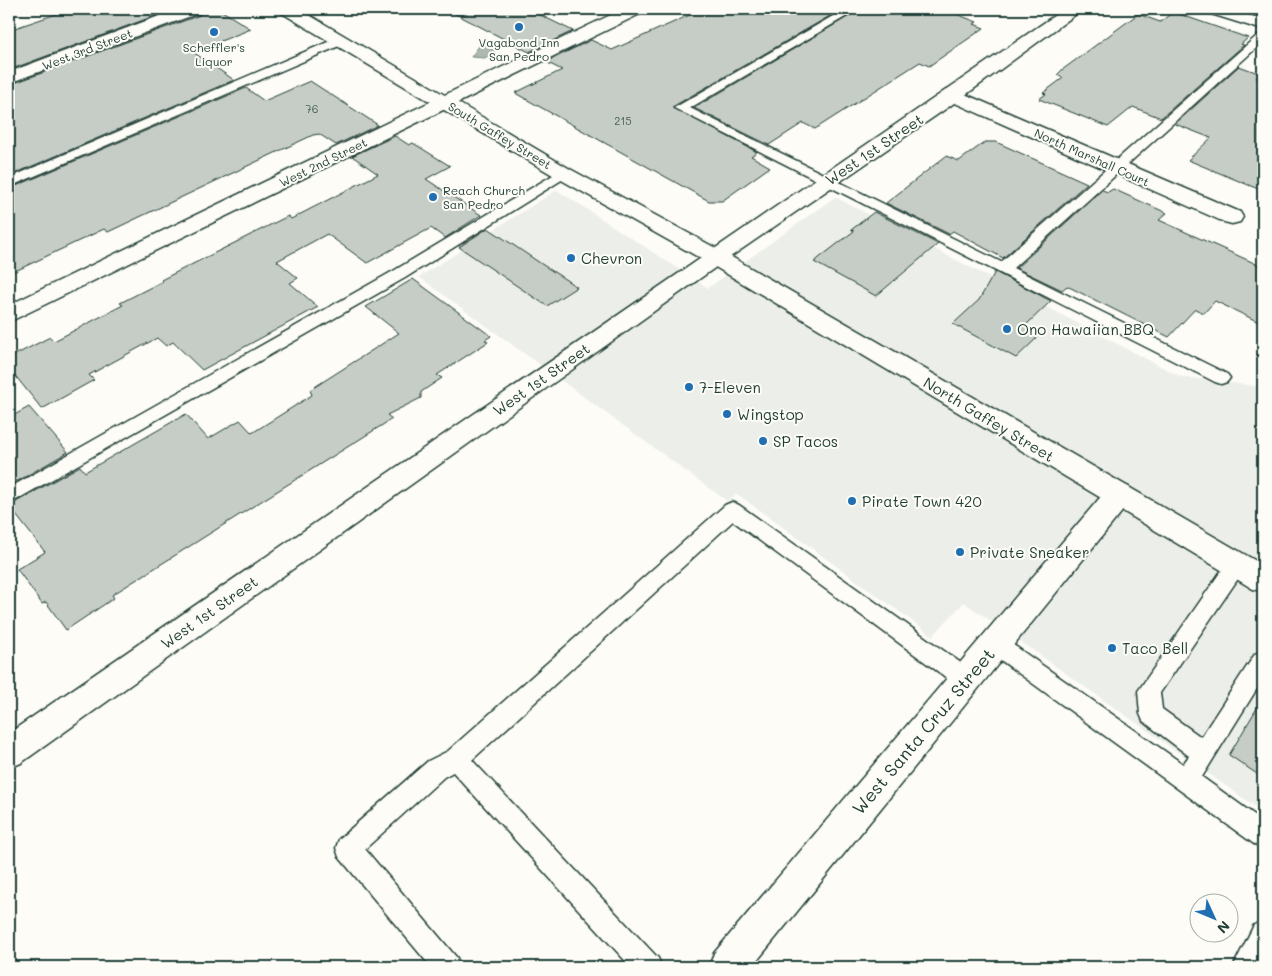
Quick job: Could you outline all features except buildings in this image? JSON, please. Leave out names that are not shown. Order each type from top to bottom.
[{"type":"street","name":"West 3rd Street","points":[[9,78],[193,9]]},
{"type":"street","name":"South Gaffey Street","points":[[288,9],[563,173],[715,257]]},
{"type":"street","name":"West 2nd Street","points":[[9,314],[636,9]]},
{"type":"street","name":"West 1st Street","points":[[9,752],[715,257],[953,96],[1074,9]]},
{"type":"street","points":[[1214,9],[1263,25]]},
{"type":"street","name":"North Marshall Court","points":[[953,96],[1232,217]]},
{"type":"street","name":"North Gaffey Street","points":[[715,257],[1263,580]]},
{"type":"street","name":"West Santa Cruz Street","points":[[728,967],[1119,495]]},
{"type":"lane","points":[[853,9],[680,108],[1221,378]]},
{"type":"lane","points":[[1003,268],[1263,36]]},
{"type":"lane","points":[[9,183],[342,40]]},
{"type":"lane","points":[[9,497],[400,274],[563,173]]},
{"type":"lane","points":[[448,967],[348,848],[436,769],[456,759],[732,510],[967,680]]},
{"type":"lane","points":[[1204,753],[1151,714],[1149,691],[1237,564]]},
{"type":"lane","points":[[995,644],[1263,835]]},
{"type":"lane","points":[[1186,781],[1263,661]]},
{"type":"lane","points":[[456,759],[649,967]]},
{"type":"lane","points":[[1246,967],[1263,934]]},
{"type":"shaded area","points":[[482,42],[498,45],[495,51],[485,58],[471,57]]},
{"type":"shaded area","points":[[557,190],[708,288],[835,197],[1181,377],[1263,387],[1263,812],[964,602],[933,636],[737,494],[727,501],[419,277]]},
{"type":"place","name":"Vagabond Inn San Pedro","points":[[519,27]]},
{"type":"place","name":"Scheffler's Liquor","points":[[214,32]]},
{"type":"place","name":"Reach Church San Pedro","points":[[433,197]]},
{"type":"place","name":"Chevron","points":[[571,258]]},
{"type":"place","name":"Ono Hawaiian BBQ","points":[[1007,329]]},
{"type":"place","name":"7-Eleven","points":[[689,387]]},
{"type":"place","name":"Wingstop","points":[[727,414]]},
{"type":"place","name":"SP Tacos","points":[[763,441]]},
{"type":"place","name":"Pirate Town 420","points":[[852,501]]},
{"type":"place","name":"Private Sneaker","points":[[960,552]]},
{"type":"place","name":"Taco Bell","points":[[1112,648]]}]
